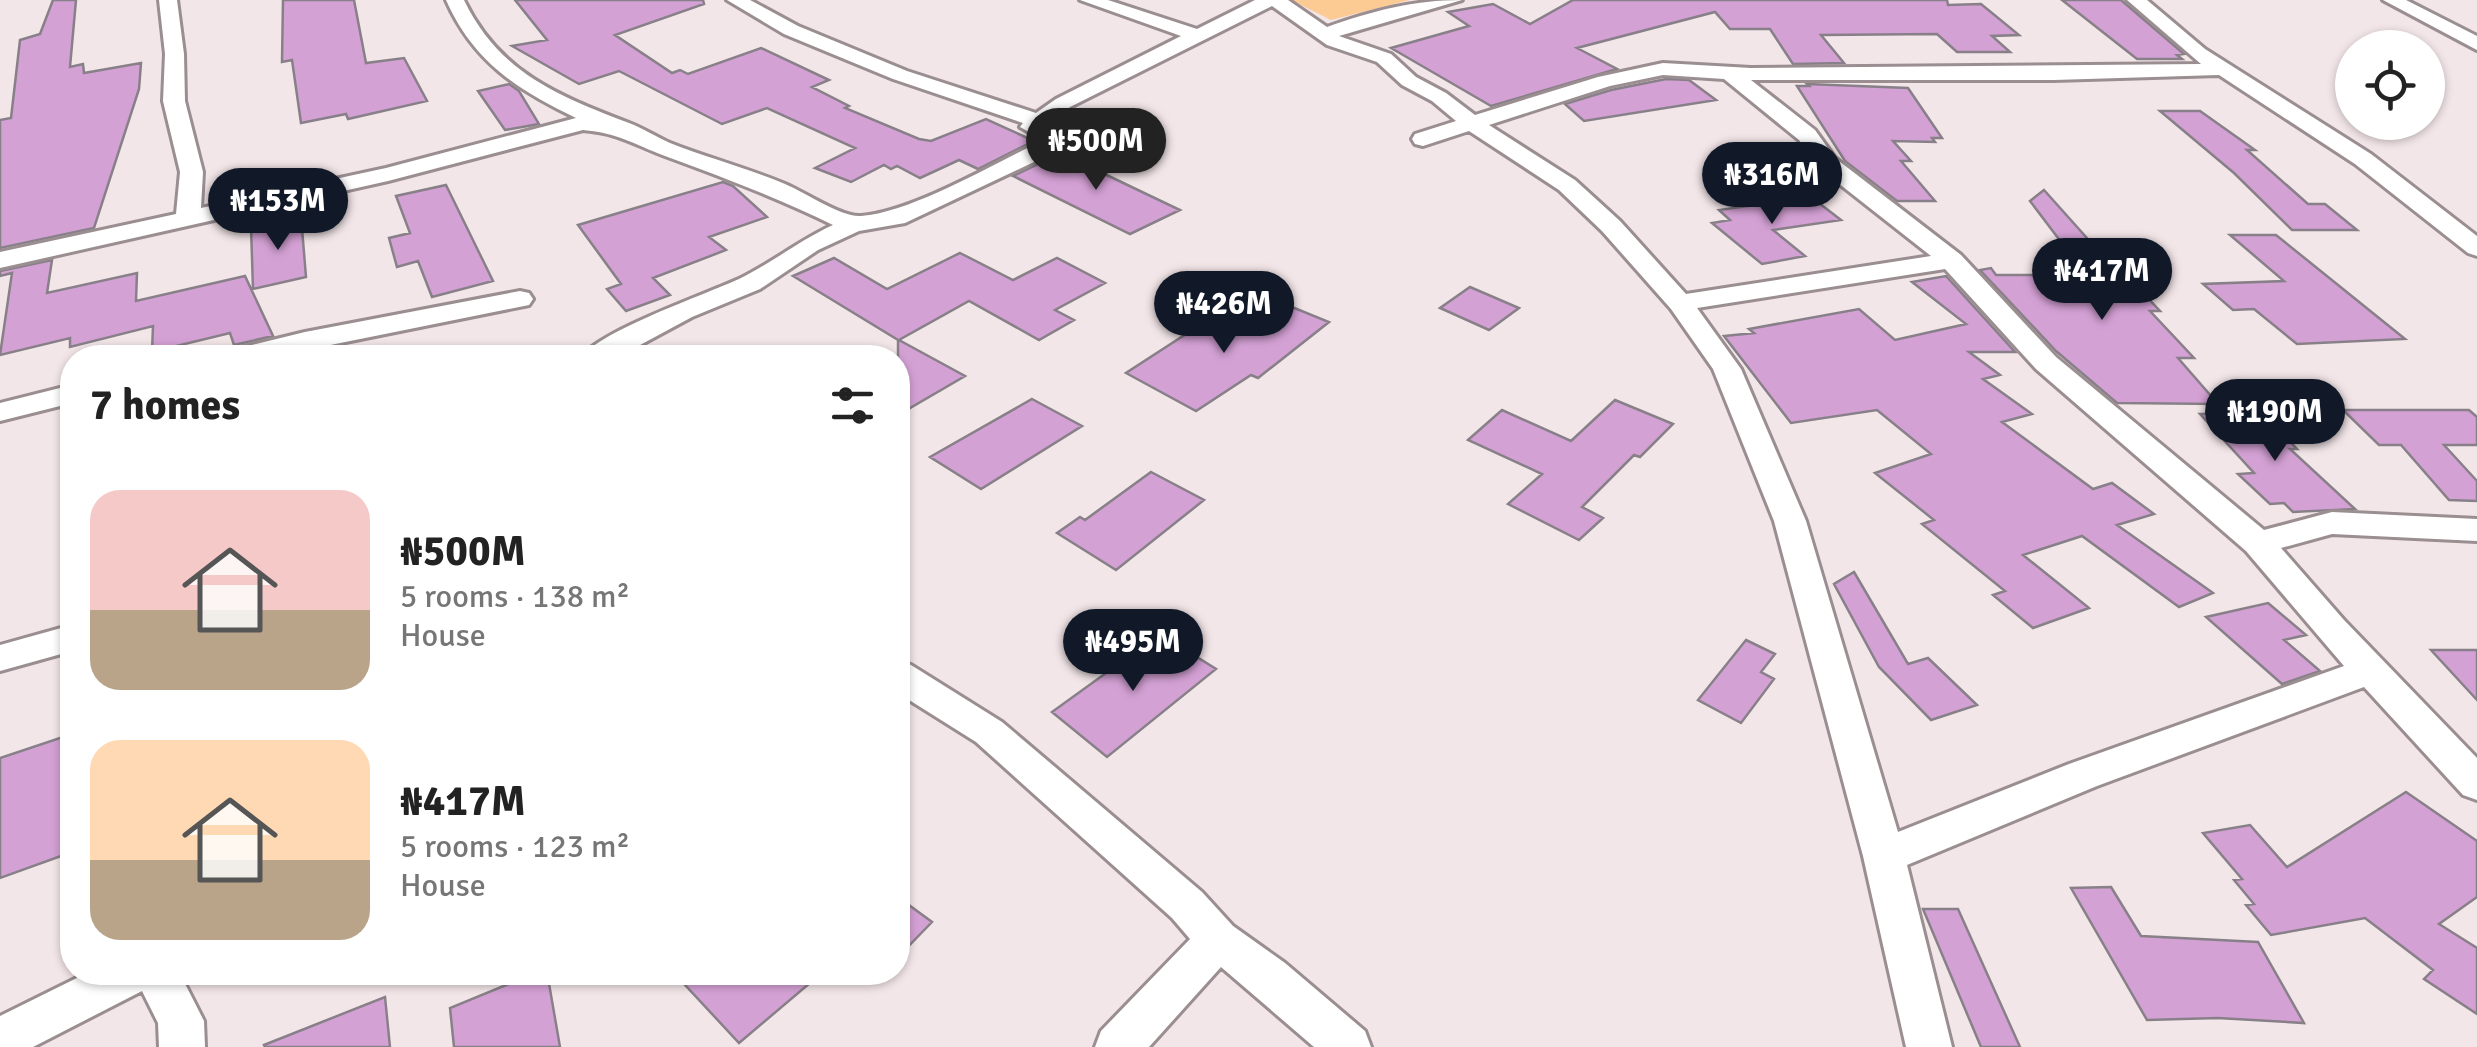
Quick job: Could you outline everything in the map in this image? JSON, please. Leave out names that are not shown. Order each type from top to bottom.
[{"type":"street","points":[[168,0],[166,13],[175,61],[173,98],[192,171],[193,194],[187,216]]},
{"type":"street","points":[[455,0],[468,33],[502,69],[602,122],[777,189],[853,224]]},
{"type":"street","points":[[736,0],[806,36],[900,75],[1038,121]]},
{"type":"street","points":[[1089,0],[1197,35]]},
{"type":"street","points":[[619,345],[683,311],[751,283],[809,245],[853,224],[896,218],[1062,140],[1031,127],[1074,97],[1272,0],[1334,41],[1384,58],[1409,81],[1439,97],[1567,185],[1612,226],[1680,303],[1728,368],[1790,522],[1884,856],[1928,1047]]},
{"type":"street","points":[[1326,34],[1374,17],[1453,0]]},
{"type":"street","points":[[2136,0],[2222,69],[2364,159],[2477,248]]},
{"type":"street","points":[[2392,0],[2477,44]]},
{"type":"street","points":[[2452,29],[2477,28]]},
{"type":"street","points":[[1422,139],[1635,73],[1663,69],[2054,74],[2222,69]]},
{"type":"street","points":[[1728,72],[1807,136],[1827,164],[1952,260],[2046,363],[2258,544],[2477,784]]},
{"type":"street","points":[[0,260],[388,174],[563,127],[602,122]]},
{"type":"street","points":[[1680,303],[1952,260]]},
{"type":"street","points":[[289,345],[386,322],[453,316],[520,299]]},
{"type":"street","points":[[0,412],[60,397]]},
{"type":"street","points":[[2258,544],[2332,523],[2477,530]]},
{"type":"street","points":[[0,658],[60,641]]},
{"type":"street","points":[[1884,856],[2083,776],[2371,670]]},
{"type":"street","points":[[910,683],[989,732],[1187,905],[1218,940],[1269,977],[1348,1047]]},
{"type":"street","points":[[1118,1047],[1218,940]]},
{"type":"street","points":[[0,1040],[110,985]]},
{"type":"street","points":[[162,985],[181,1021],[182,1047]]},
{"type":"shaded area","points":[[1291,0],[1410,0],[1331,20]]},
{"type":"building","points":[[53,0],[76,0],[70,67],[83,64],[84,73],[141,63],[139,89],[94,228],[0,248],[0,120],[11,118],[20,40],[40,34]]},
{"type":"building","points":[[283,0],[354,0],[366,63],[404,58],[427,101],[348,119],[346,114],[301,123],[292,60],[282,62]]},
{"type":"building","points":[[515,0],[703,0],[704,4],[615,35],[672,73],[680,70],[688,74],[761,48],[829,80],[812,87],[849,106],[845,108],[919,139],[931,141],[986,119],[1034,141],[978,169],[959,160],[920,178],[897,166],[891,169],[884,165],[851,182],[815,168],[855,148],[767,108],[722,124],[619,71],[579,84],[512,46],[547,40]]},
{"type":"building","points":[[1573,0],[1947,0],[1948,5],[1981,4],[2019,35],[1992,36],[2010,52],[1957,52],[1937,34],[1821,35],[1844,63],[1793,64],[1770,29],[1730,29],[1715,12],[1577,48],[1617,69],[1491,106],[1391,48],[1469,26],[1448,12],[1493,4],[1530,24]]},
{"type":"building","points":[[2062,0],[2121,0],[2184,54],[2177,55],[2182,59],[2137,59]]},
{"type":"building","points":[[1666,79],[1689,80],[1716,100],[1584,121],[1565,104],[1611,90]]},
{"type":"building","points":[[509,84],[519,91],[539,124],[505,130],[478,91]]},
{"type":"building","points":[[1797,86],[1908,88],[1942,138],[1932,138],[1935,142],[1893,141],[1911,161],[1901,161],[1935,201],[1897,201],[1845,161]]},
{"type":"building","points":[[2160,111],[2200,111],[2255,150],[2247,150],[2308,204],[2325,204],[2357,230],[2292,230],[2234,173]]},
{"type":"building","points":[[1061,153],[1180,210],[1130,234],[1013,176]]},
{"type":"building","points":[[723,182],[733,186],[767,217],[709,237],[726,250],[653,278],[670,295],[626,311],[607,289],[621,284],[578,225]]},
{"type":"building","points":[[446,185],[493,281],[432,297],[418,261],[397,267],[389,238],[410,233],[396,196]]},
{"type":"building","points":[[2044,190],[2120,275],[2126,275],[2160,311],[2150,311],[2194,358],[2178,358],[2218,404],[2117,403],[2056,351],[1980,270],[1991,268],[1996,275],[2086,275],[2030,201]]},
{"type":"building","points":[[1811,197],[1841,220],[1773,230],[1805,256],[1762,264],[1712,223],[1730,220],[1719,210]]},
{"type":"building","points":[[301,216],[306,277],[253,289],[251,227]]},
{"type":"building","points":[[2230,235],[2276,235],[2405,339],[2297,344],[2254,309],[2233,310],[2203,284],[2284,281]]},
{"type":"building","points":[[960,253],[1013,280],[1057,258],[1105,283],[1055,310],[1074,320],[1039,340],[969,301],[899,340],[908,345],[898,345],[898,340],[793,276],[834,258],[887,289]]},
{"type":"building","points":[[52,260],[47,293],[137,273],[136,301],[245,276],[273,336],[234,345],[230,333],[181,345],[152,345],[153,326],[78,345],[70,345],[70,338],[0,355],[12,273],[0,276],[0,271]]},
{"type":"building","points":[[1946,276],[2015,352],[1969,352],[2000,375],[1983,379],[2032,414],[2002,422],[2093,489],[2112,483],[2154,514],[2117,525],[2213,593],[2179,607],[2082,536],[2023,555],[2089,608],[2033,628],[1993,595],[2005,591],[1922,524],[1934,520],[1875,473],[1931,454],[1877,410],[1791,423],[1724,336],[1859,309],[1895,340],[1966,324],[1912,282]]},
{"type":"building","points":[[1470,287],[1519,308],[1489,330],[1440,308]]},
{"type":"building","points":[[1287,305],[1329,322],[1258,378],[1251,375],[1196,411],[1126,373],[1217,314],[1252,331]]},
{"type":"building","points":[[910,346],[965,376],[910,408]]},
{"type":"building","points":[[1032,399],[1082,426],[981,489],[930,457]]},
{"type":"building","points":[[1615,400],[1673,424],[1640,457],[1634,455],[1582,507],[1603,518],[1579,540],[1508,504],[1542,474],[1468,440],[1502,410],[1571,441]]},
{"type":"building","points":[[2343,410],[2469,410],[2477,417],[2477,445],[2444,445],[2477,481],[2477,501],[2449,500],[2401,445],[2379,445]]},
{"type":"building","points":[[2263,413],[2297,449],[2290,449],[2355,509],[2293,512],[2284,503],[2270,504],[2238,474],[2254,473],[2200,414]]},
{"type":"building","points":[[1151,472],[1204,500],[1116,570],[1057,533],[1080,517],[1085,520]]},
{"type":"building","points":[[1854,572],[1908,664],[1928,658],[1977,705],[1931,720],[1879,667],[1834,584]]},
{"type":"building","points":[[2268,603],[2306,635],[2284,640],[2320,671],[2282,684],[2206,617]]},
{"type":"building","points":[[1160,634],[1216,669],[1107,757],[1052,712]]},
{"type":"building","points":[[1746,640],[1775,654],[1761,672],[1774,679],[1741,723],[1698,700]]},
{"type":"building","points":[[2431,650],[2477,650],[2477,700]]},
{"type":"building","points":[[60,738],[60,856],[0,878],[0,758]]},
{"type":"building","points":[[2406,792],[2477,841],[2477,897],[2439,924],[2477,948],[2477,1014],[2424,979],[2433,970],[2365,918],[2271,935],[2246,905],[2254,904],[2234,880],[2242,879],[2203,833],[2250,825],[2287,867]]},
{"type":"building","points":[[2111,887],[2141,936],[2258,942],[2304,1023],[2218,1018],[2147,1020],[2071,888]]},
{"type":"building","points":[[910,906],[932,922],[910,945]]},
{"type":"building","points":[[1923,909],[1958,909],[2020,1047],[1981,1047]]},
{"type":"building","points":[[506,985],[549,985],[560,1047],[454,1047],[450,1008]]},
{"type":"building","points":[[685,985],[808,985],[739,1043]]},
{"type":"building","points":[[385,997],[390,1047],[264,1045]]}]
